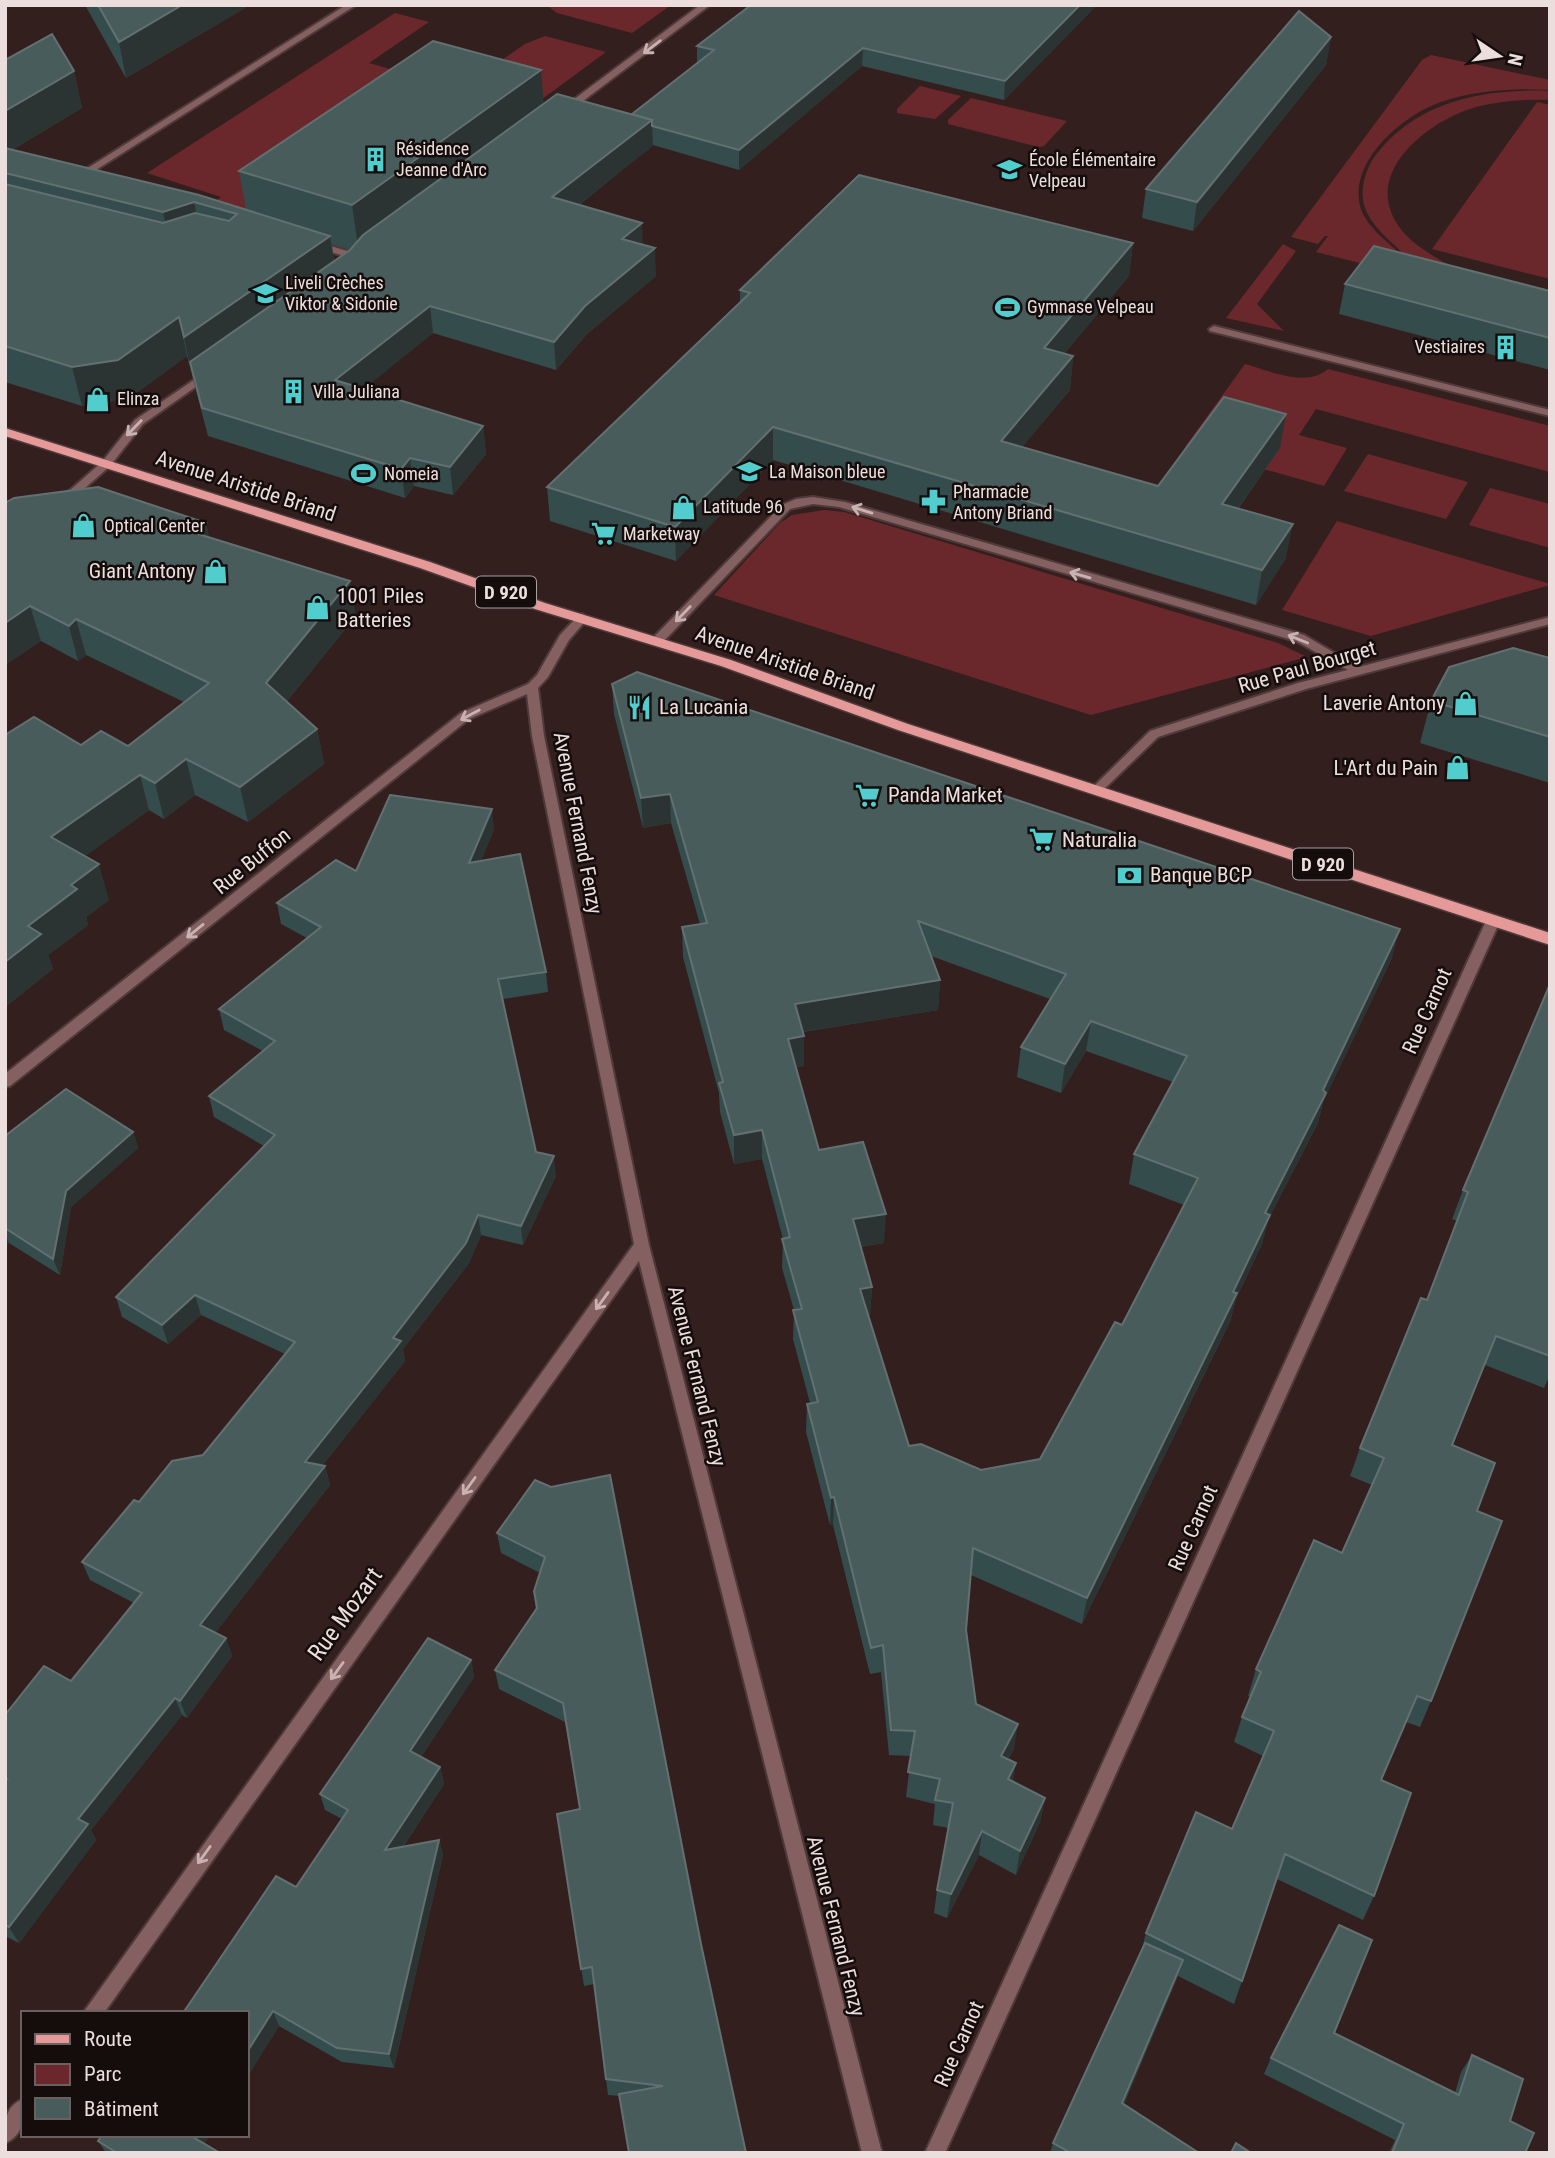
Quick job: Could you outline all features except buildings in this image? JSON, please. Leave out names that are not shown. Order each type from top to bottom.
[{"type":"main road","name":"Avenue Aristide Briand","points":[[5,432],[657,641],[1096,790],[1550,939]]},
{"type":"street","points":[[78,187],[68,184],[352,5]]},
{"type":"street","points":[[550,121],[706,5]]},
{"type":"street","points":[[302,240],[359,262],[373,250]]},
{"type":"street","points":[[1214,329],[1550,414]]},
{"type":"street","points":[[49,510],[69,497],[106,464],[139,422],[216,367]]},
{"type":"street","points":[[657,641],[786,507],[799,500],[811,499],[841,503],[1300,638],[1359,671]]},
{"type":"street","points":[[532,687],[542,677],[544,669],[564,638],[582,618]]},
{"type":"street","name":"Rue Paul Bourget","points":[[1096,790],[1154,734],[1302,686],[1550,620]]},
{"type":"street","name":"Rue Buffon","points":[[5,1082],[465,716],[532,687]]},
{"type":"street","name":"Avenue Fernand Fenzy","points":[[532,687],[538,736],[642,1245],[872,2153]]},
{"type":"street","name":"Rue Carnot","points":[[935,2153],[1493,921]]},
{"type":"street","name":"Rue Mozart","points":[[93,2011],[642,1245]]},
{"type":"street","points":[[5,2133],[21,2112]]},
{"type":"green space","points":[[546,5],[671,5],[632,33],[557,13]]},
{"type":"green space","points":[[395,13],[429,22],[369,63],[442,84],[247,218],[209,206],[221,197],[147,173]]},
{"type":"green space","points":[[545,36],[606,52],[340,248],[309,238],[460,89],[525,44]]},
{"type":"green space","points":[[1431,55],[1550,80],[1550,90],[1496,91],[1457,97],[1429,107],[1397,127],[1371,156],[1359,189],[1360,206],[1367,220],[1377,233],[1401,254],[1366,247],[1406,257],[1373,222],[1363,201],[1368,168],[1392,137],[1410,122],[1453,102],[1501,92],[1550,91],[1550,100],[1485,105],[1436,125],[1417,139],[1402,156],[1392,174],[1388,193],[1392,213],[1405,234],[1417,245],[1452,267],[1550,311],[1316,252],[1328,236],[1318,244],[1291,237],[1422,60]]},
{"type":"green space","points":[[920,86],[961,96],[935,119],[897,113],[897,109]]},
{"type":"green space","points":[[971,98],[1067,121],[1044,146],[1039,147],[948,124],[948,120]]},
{"type":"green space","points":[[1537,102],[1550,105],[1550,279],[1432,249]]},
{"type":"green space","points":[[1283,244],[1296,251],[1257,304],[1284,331],[1226,318]]},
{"type":"green space","points":[[1245,364],[1299,378],[1319,375],[1328,369],[1550,426],[1550,472],[1316,409],[1299,435],[1347,448],[1324,486],[1185,447]]},
{"type":"green space","points":[[1368,454],[1468,482],[1446,519],[1344,491]]},
{"type":"green space","points":[[1490,488],[1550,504],[1550,548],[1469,525]]},
{"type":"green space","points":[[824,510],[844,512],[1278,643],[1307,657],[1091,715],[714,595],[780,523],[792,515]]},
{"type":"green space","points":[[1337,521],[1550,585],[1371,636],[1282,610]]},
{"type":"place","name":"Résidence Jeanne d'Arc","points":[[376,159]]},
{"type":"place","name":"École Élémentaire Velpeau","points":[[1009,170]]},
{"type":"place","name":"Liveli Crèches Viktor & Sidonie","points":[[265,293]]},
{"type":"place","name":"Gymnase Velpeau","points":[[1007,307]]},
{"type":"place","name":"Vestiaires","points":[[1505,347]]},
{"type":"place","name":"Villa Juliana","points":[[293,392]]},
{"type":"place","name":"Elinza","points":[[97,399]]},
{"type":"place","name":"La Maison bleue","points":[[749,472]]},
{"type":"place","name":"Nomeia","points":[[364,474]]},
{"type":"place","name":"Pharmacie Antony Briand","points":[[933,502]]},
{"type":"place","name":"Latitude 96","points":[[683,507]]},
{"type":"place","name":"Optical Center","points":[[84,526]]},
{"type":"place","name":"Marketway","points":[[603,534]]},
{"type":"place","name":"Giant Antony","points":[[215,571]]},
{"type":"place","name":"1001 Piles Batteries","points":[[317,608]]},
{"type":"place","name":"Laverie Antony","points":[[1465,703]]},
{"type":"place","name":"La Lucania","points":[[639,707]]},
{"type":"place","name":"L'Art du Pain","points":[[1458,768]]},
{"type":"place","name":"Panda Market","points":[[868,795]]},
{"type":"place","name":"Naturalia","points":[[1042,840]]},
{"type":"place","name":"Banque BCP","points":[[1130,875]]}]
